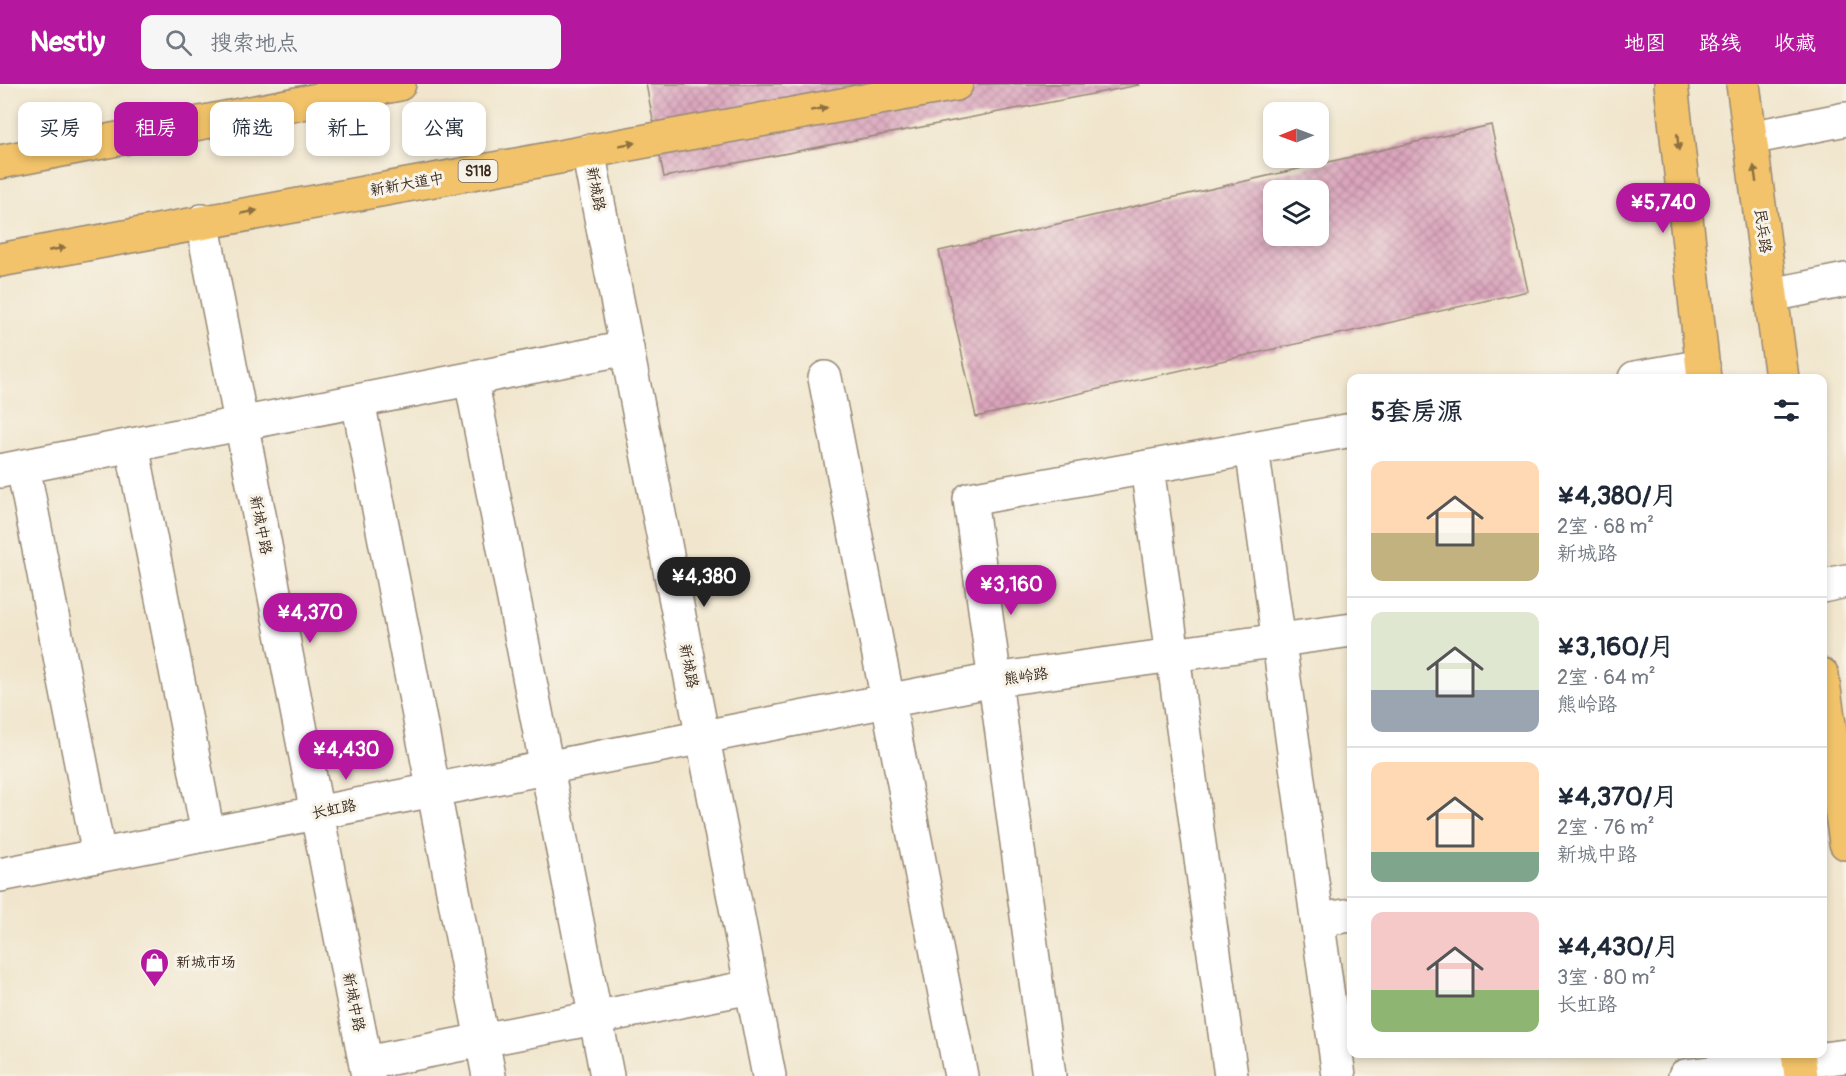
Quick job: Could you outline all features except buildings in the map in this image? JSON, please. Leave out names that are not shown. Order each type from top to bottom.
[{"type":"main road","points":[[0,162],[399,84]]},
{"type":"main road","name":"新新大道中","points":[[0,260],[956,84]]},
{"type":"main road","points":[[1671,84],[1704,372]]},
{"type":"main road","name":"民兵路","points":[[1743,84],[1781,374]]},
{"type":"main road","points":[[1827,710],[1846,843]]},
{"type":"street","points":[[1750,138],[1846,119]]},
{"type":"street","name":"新城路","points":[[588,151],[769,1076]]},
{"type":"street","name":"新城中路","points":[[202,221],[367,1069]]},
{"type":"street","points":[[1771,295],[1846,280]]},
{"type":"street","points":[[99,855],[11,469],[627,348]]},
{"type":"street","points":[[1681,374],[1704,372]]},
{"type":"street","points":[[825,378],[961,1076]]},
{"type":"street","points":[[471,379],[607,1076]]},
{"type":"street","points":[[358,401],[489,1076]]},
{"type":"street","points":[[1049,1076],[970,500],[1347,431]]},
{"type":"street","points":[[132,445],[208,834]]},
{"type":"street","points":[[1252,448],[1339,1076]]},
{"type":"street","points":[[1147,467],[1231,1076]]},
{"type":"street","points":[[1827,585],[1846,581]]},
{"type":"street","name":"熊岭路","points":[[703,737],[994,680],[1347,631]]},
{"type":"street","name":"长虹路","points":[[0,875],[703,737]]},
{"type":"street","points":[[1317,920],[1347,916]]},
{"type":"street","points":[[367,1069],[482,1040],[751,987]]},
{"type":"street","points":[[1686,1076],[1799,1064],[1846,1056]]},
{"type":"place","name":"新城市场","points":[[155,988]]}]
